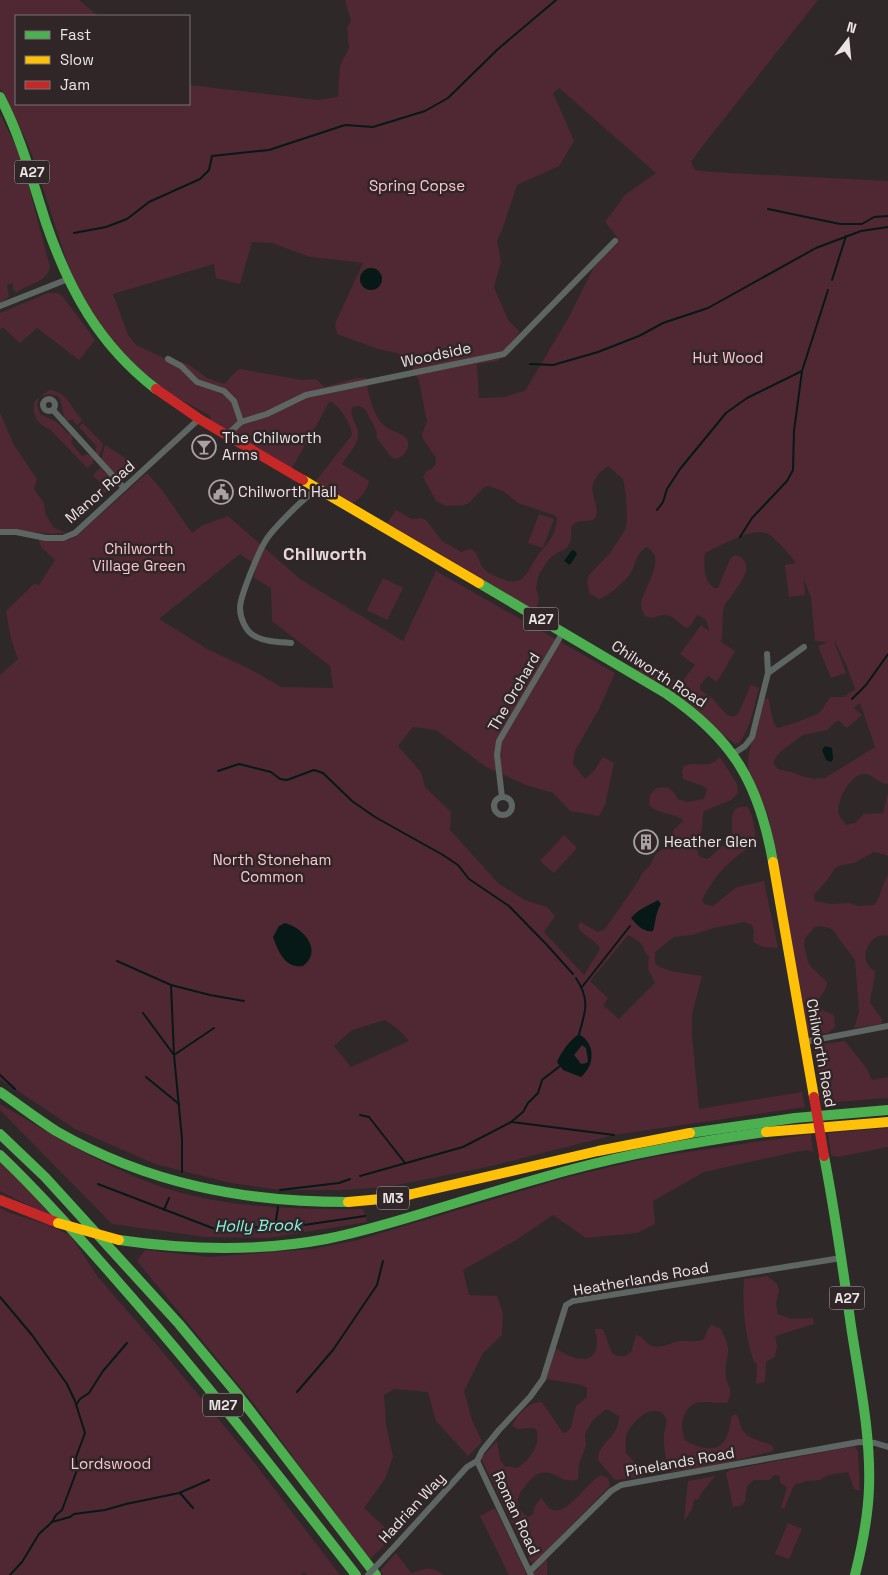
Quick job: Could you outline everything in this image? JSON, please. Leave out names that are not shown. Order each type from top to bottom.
[{"type":"main road","name":"Chilworth Road","points":[[0,97],[22,145],[46,221],[68,279],[87,316],[113,351],[146,382],[227,435],[641,678],[681,704],[706,724],[733,754],[747,777],[758,804],[768,838],[782,912],[842,1258],[867,1442],[869,1476],[867,1516],[855,1575]]},
{"type":"main road","name":"M3","points":[[0,1092],[57,1131],[98,1152],[137,1168],[215,1191],[262,1198],[316,1202],[393,1198],[698,1131],[828,1113],[888,1110]]},
{"type":"main road","name":"M3","points":[[0,1200],[58,1223],[118,1240],[215,1249],[263,1247],[316,1241],[364,1230],[574,1169],[654,1150],[762,1133],[830,1125],[888,1122]]},
{"type":"main road","name":"M27","points":[[0,1134],[45,1177],[179,1324],[256,1418],[376,1575]]},
{"type":"main road","name":"M27","points":[[0,1155],[32,1185],[166,1335],[356,1575]]},
{"type":"street","name":"Woodside","points":[[227,435],[241,422],[267,414],[306,395],[504,354],[615,241]]},
{"type":"street","points":[[0,306],[68,279]]},
{"type":"street","points":[[168,359],[180,366],[197,382],[224,391],[234,401],[241,422]]},
{"type":"street","points":[[53,410],[124,488]]},
{"type":"street","name":"Manor Road","points":[[0,532],[16,532],[46,538],[64,538],[75,533],[199,418]]},
{"type":"street","points":[[290,643],[262,639],[252,634],[242,619],[240,606],[256,558],[267,539],[294,510],[318,489]]},
{"type":"street","name":"The Orchard","points":[[502,797],[496,755],[499,741],[563,632]]},
{"type":"street","points":[[768,673],[804,647]]},
{"type":"street","points":[[733,754],[745,746],[752,737],[768,673],[767,654]]},
{"type":"street","points":[[804,1042],[888,1026]]},
{"type":"street","name":"Heatherlands Road","points":[[477,1461],[482,1451],[499,1430],[538,1388],[543,1379],[566,1305],[573,1302],[842,1258]]},
{"type":"street","points":[[867,1442],[888,1446]]},
{"type":"street","name":"Pinelands Road","points":[[530,1573],[611,1491],[621,1486],[867,1442]]},
{"type":"street","name":"Hadrian Way","points":[[368,1575],[467,1468],[477,1461]]},
{"type":"street","name":"Roman Road","points":[[477,1461],[530,1573]]},
{"type":"green space","points":[[0,0],[79,0],[97,15],[15,15],[15,105],[190,105],[190,85],[318,100],[338,97],[340,66],[349,48],[347,28],[351,21],[345,0],[818,0],[691,162],[695,170],[712,172],[888,181],[888,784],[866,774],[858,776],[853,779],[845,790],[838,810],[846,825],[855,823],[864,814],[883,813],[888,793],[888,857],[874,852],[854,863],[835,868],[814,895],[815,901],[831,904],[874,905],[879,898],[888,875],[888,936],[882,935],[872,940],[866,950],[866,961],[869,967],[875,971],[870,1003],[882,1019],[881,1024],[854,1028],[859,1012],[855,960],[832,929],[822,926],[815,927],[805,938],[804,945],[808,962],[827,982],[817,1005],[822,1010],[834,1015],[835,1027],[828,1033],[808,1035],[768,815],[750,777],[748,764],[750,749],[764,700],[768,698],[772,717],[777,728],[816,715],[831,697],[844,697],[855,689],[846,664],[835,642],[846,673],[831,678],[818,646],[828,642],[815,641],[811,598],[804,579],[805,595],[789,597],[785,565],[796,563],[783,547],[768,534],[762,532],[736,538],[705,553],[706,576],[714,588],[718,588],[730,559],[735,555],[743,559],[746,565],[746,572],[742,580],[723,611],[721,642],[735,651],[717,682],[708,676],[700,685],[700,690],[712,698],[727,715],[733,717],[738,714],[751,685],[759,688],[752,717],[746,731],[739,743],[735,744],[636,673],[645,660],[680,684],[695,665],[680,654],[701,625],[709,631],[706,621],[697,615],[692,624],[687,628],[668,615],[650,618],[645,616],[641,604],[655,566],[653,552],[647,547],[643,549],[628,577],[607,595],[599,599],[590,594],[587,582],[589,575],[610,553],[625,530],[627,521],[623,479],[608,466],[598,474],[592,489],[597,508],[593,520],[578,522],[571,527],[571,540],[567,548],[549,559],[539,574],[536,588],[539,599],[534,610],[387,523],[396,510],[412,519],[421,518],[426,520],[442,541],[461,552],[473,550],[483,568],[491,574],[502,579],[516,581],[521,580],[528,572],[551,538],[557,518],[554,515],[518,503],[503,491],[488,486],[483,488],[469,503],[464,505],[446,506],[436,501],[423,477],[426,472],[434,467],[436,458],[423,439],[422,434],[427,422],[419,381],[410,363],[397,353],[378,349],[337,334],[335,324],[363,263],[310,257],[272,243],[252,242],[240,284],[216,278],[214,264],[113,294],[128,335],[136,345],[164,358],[188,364],[207,378],[224,384],[240,369],[302,380],[316,379],[324,387],[357,378],[366,378],[374,411],[381,423],[405,437],[408,445],[406,452],[401,457],[392,458],[377,438],[376,430],[365,409],[359,406],[352,407],[351,411],[358,431],[358,439],[342,464],[369,481],[363,494],[352,504],[315,482],[352,435],[345,416],[330,401],[292,468],[210,420],[211,416],[172,395],[134,365],[103,332],[74,284],[27,142],[0,88]],"holes":[[[559,88],[656,173],[625,195],[605,222],[617,237],[618,243],[594,267],[569,317],[525,391],[504,397],[479,398],[477,364],[498,361],[520,332],[508,320],[494,287],[501,262],[497,240],[517,185],[559,166],[574,141],[553,93]],[[860,703],[875,747],[825,778],[814,779],[802,776],[778,769],[774,764],[774,760],[781,751],[803,735],[827,730],[838,720],[847,728],[862,715],[854,708]]]},
{"type":"green space","points":[[0,114],[21,157],[50,267],[45,277],[16,293],[13,283],[7,285],[9,297],[0,303]]},
{"type":"green space","points":[[48,293],[58,293],[63,297],[95,340],[79,360],[37,328],[20,343],[4,328],[0,329],[0,313]]},
{"type":"green space","points":[[49,390],[65,397],[82,420],[77,425],[73,420],[66,421],[58,396],[49,394],[41,396]]},
{"type":"green space","points":[[39,397],[37,405],[40,414],[57,422],[68,434],[70,433],[73,438],[71,443],[82,456],[87,454],[93,458],[93,463],[87,468],[51,430],[37,420],[34,412],[34,403]]},
{"type":"green space","points":[[0,413],[14,445],[37,479],[34,489],[44,503],[45,513],[53,527],[66,533],[53,534],[0,529]]},
{"type":"green space","points":[[83,423],[103,444],[99,457],[94,454],[97,447],[79,427]]},
{"type":"green space","points":[[105,445],[138,466],[127,477],[119,479],[101,460]]},
{"type":"green space","points":[[100,468],[111,478],[112,482],[100,483],[93,475]]},
{"type":"green space","name":"North Stoneham Common","points":[[147,473],[162,490],[192,533],[203,525],[228,516],[300,579],[403,641],[436,571],[615,673],[599,709],[575,751],[573,764],[585,779],[594,771],[603,757],[614,763],[605,805],[599,816],[570,811],[553,793],[526,785],[486,767],[436,730],[413,727],[398,746],[421,772],[425,787],[451,812],[450,830],[499,884],[525,900],[547,907],[555,916],[544,932],[584,975],[600,949],[596,943],[580,930],[578,927],[580,922],[598,932],[605,929],[643,872],[650,866],[655,855],[669,844],[674,829],[683,821],[678,817],[660,812],[649,805],[650,795],[655,789],[663,787],[669,788],[678,799],[687,802],[704,799],[707,789],[683,779],[683,767],[693,764],[711,763],[720,757],[737,784],[738,793],[731,800],[704,811],[697,846],[698,853],[700,857],[708,859],[722,846],[730,845],[732,840],[733,814],[740,807],[748,807],[752,816],[757,844],[732,860],[718,874],[702,900],[704,904],[713,906],[737,887],[764,881],[778,948],[763,947],[753,942],[754,932],[752,925],[744,922],[692,935],[674,937],[655,952],[655,964],[672,971],[702,976],[692,1014],[692,1035],[699,1109],[802,1092],[805,1107],[614,1135],[487,1167],[387,1187],[341,1190],[280,1190],[231,1183],[155,1164],[75,1129],[0,1079],[0,675],[18,659],[11,639],[6,611],[34,584],[39,585],[55,560],[42,548],[38,539],[69,540],[75,537]],"holes":[[[240,554],[256,565],[254,578],[271,588],[272,621],[330,666],[333,688],[281,687],[250,669],[209,650],[159,619]],[[628,935],[639,942],[645,953],[649,956],[648,969],[655,983],[619,1019],[603,1005],[608,998],[590,981]],[[385,1020],[399,1030],[409,1041],[351,1067],[334,1046],[352,1030]],[[588,1044],[591,1065],[557,1062],[565,1048]]]},
{"type":"green space","points":[[113,484],[113,489],[109,492],[104,493],[100,491],[100,485]]},
{"type":"green space","points":[[539,514],[554,519],[543,548],[528,543]]},
{"type":"green space","points":[[383,578],[403,588],[387,620],[367,610]]},
{"type":"green space","points":[[564,835],[577,848],[554,873],[540,861]]},
{"type":"green space","points":[[845,1041],[867,1069],[872,1080],[888,1077],[888,1098],[822,1103],[814,1051],[817,1045]]},
{"type":"green space","points":[[582,1045],[586,1048],[588,1060],[587,1063],[581,1064],[574,1055]]},
{"type":"green space","points":[[0,1104],[72,1146],[110,1165],[174,1191],[254,1206],[363,1209],[367,1222],[268,1238],[205,1237],[112,1224],[0,1110]]},
{"type":"green space","points":[[888,1128],[888,1147],[838,1157],[831,1155],[828,1133]]},
{"type":"green space","points":[[811,1134],[813,1152],[807,1150],[795,1152],[704,1172],[653,1201],[655,1224],[637,1233],[586,1238],[553,1215],[516,1240],[463,1270],[469,1295],[497,1296],[503,1314],[502,1335],[483,1353],[464,1391],[472,1420],[482,1442],[468,1456],[436,1421],[428,1392],[395,1389],[384,1395],[386,1424],[393,1457],[385,1479],[364,1508],[394,1536],[370,1559],[255,1405],[137,1261],[145,1250],[209,1257],[313,1249],[358,1240],[568,1177],[653,1157]]},
{"type":"green space","points":[[0,1160],[54,1216],[0,1191]]},
{"type":"green space","name":"Lordswood","points":[[0,1208],[70,1235],[98,1277],[253,1461],[340,1575],[307,1575],[304,1572],[301,1575],[0,1575]]},
{"type":"green space","points":[[767,1276],[777,1284],[779,1290],[776,1304],[778,1314],[791,1319],[813,1318],[814,1324],[775,1336],[777,1346],[775,1357],[766,1362],[765,1382],[756,1384],[757,1364],[754,1362],[748,1342],[745,1321],[744,1279]]},
{"type":"green space","points":[[712,1325],[721,1329],[727,1343],[726,1373],[730,1395],[727,1403],[702,1402],[692,1405],[687,1409],[682,1425],[685,1440],[702,1448],[719,1446],[727,1436],[732,1416],[736,1414],[742,1429],[748,1436],[773,1446],[773,1451],[725,1463],[671,1472],[668,1469],[664,1447],[666,1417],[659,1412],[648,1412],[638,1419],[626,1435],[626,1453],[643,1471],[643,1477],[617,1480],[598,1460],[601,1448],[616,1430],[618,1424],[619,1416],[609,1410],[605,1410],[592,1421],[585,1434],[586,1446],[579,1464],[578,1479],[571,1481],[553,1474],[541,1473],[533,1477],[520,1493],[518,1505],[528,1517],[533,1514],[535,1506],[541,1498],[549,1508],[563,1509],[602,1475],[608,1478],[610,1486],[537,1560],[531,1563],[481,1458],[497,1441],[500,1459],[504,1466],[517,1468],[530,1457],[536,1446],[536,1429],[518,1429],[512,1426],[520,1413],[528,1406],[537,1402],[542,1402],[563,1433],[567,1432],[571,1427],[576,1406],[587,1397],[587,1388],[582,1385],[546,1379],[555,1348],[575,1358],[587,1359],[591,1357],[596,1349],[595,1329],[603,1329],[613,1354],[625,1356],[631,1352],[636,1335],[650,1345],[659,1347],[680,1341],[704,1339]]},
{"type":"green space","points":[[855,1446],[858,1452],[860,1491],[854,1489],[848,1472],[828,1475],[820,1480],[794,1485],[784,1509],[781,1507],[787,1488],[780,1482],[780,1476],[775,1475],[769,1480],[754,1480],[747,1486],[745,1501],[742,1505],[733,1507],[726,1473],[730,1470]]},
{"type":"green space","points":[[715,1476],[699,1499],[694,1500],[692,1509],[684,1521],[688,1481]]},
{"type":"green space","points":[[495,1508],[527,1575],[509,1575],[480,1516]]},
{"type":"green space","points":[[788,1523],[802,1529],[789,1559],[775,1554]]},
{"type":"green space","points":[[396,1553],[411,1573],[432,1569],[444,1575],[383,1575],[380,1571]]},
{"type":"green space","points":[[547,1560],[547,1575],[527,1575],[537,1570]]},
{"type":"shaded area","points":[[371,268],[379,271],[382,279],[379,287],[371,290],[363,287],[360,279],[363,271]]},
{"type":"shaded area","points":[[572,550],[577,554],[570,565],[564,561]]},
{"type":"shaded area","points":[[825,746],[832,748],[833,759],[831,762],[826,760],[822,750]]},
{"type":"shaded area","points":[[658,900],[661,904],[653,931],[644,930],[631,918],[640,910]]},
{"type":"shaded area","points":[[285,923],[299,930],[309,941],[311,954],[309,960],[303,966],[291,965],[283,958],[277,948],[273,937],[279,926]]},
{"type":"shaded area","points":[[579,1034],[585,1038],[592,1055],[589,1067],[581,1077],[563,1070],[557,1062],[566,1046]],"holes":[[[582,1045],[586,1048],[588,1060],[587,1063],[581,1064],[574,1055]]]},
{"type":"waterway","points":[[74,233],[106,227],[127,219],[149,202],[200,179],[209,170],[212,156],[269,150],[345,125],[373,127],[425,111],[448,98],[498,49],[556,0]]},
{"type":"waterway","points":[[768,209],[840,224],[862,224],[874,217],[888,216]]},
{"type":"waterway","points":[[530,364],[553,365],[598,352],[639,336],[663,323],[708,308],[816,248],[861,231],[888,227]]},
{"type":"waterway","points":[[832,280],[846,236]]},
{"type":"waterway","points":[[740,537],[752,518],[787,481],[793,470],[794,431],[802,371],[828,290]]},
{"type":"waterway","points":[[657,510],[663,502],[667,489],[680,469],[726,413],[747,398],[802,371]]},
{"type":"waterway","points":[[852,699],[866,685],[888,654]]},
{"type":"waterway","points":[[218,771],[239,764],[271,772],[280,779],[287,780],[314,770],[323,773],[352,801],[375,817],[458,865],[469,879],[509,906],[573,974]]},
{"type":"waterway","points":[[582,987],[630,926]]},
{"type":"waterway","points":[[117,961],[171,985],[244,1001]]},
{"type":"waterway","points":[[576,978],[585,999],[585,1012],[579,1034]]},
{"type":"waterway","points":[[171,985],[174,1055],[182,1139],[182,1172]]},
{"type":"waterway","points":[[143,1013],[174,1055],[214,1028]]},
{"type":"waterway","points":[[360,1176],[463,1147],[511,1122],[523,1112],[528,1103],[538,1093],[542,1080],[560,1066]]},
{"type":"waterway","name":"Holly Brook","points":[[0,1075],[15,1089]]},
{"type":"waterway","points":[[146,1077],[179,1104]]},
{"type":"waterway","points":[[360,1115],[369,1117],[405,1163]]},
{"type":"waterway","points":[[512,1122],[614,1135]]},
{"type":"waterway","points":[[280,1190],[339,1183],[350,1179]]},
{"type":"waterway","name":"Holly Brook","points":[[98,1184],[215,1229],[304,1225],[365,1216]]},
{"type":"waterway","points":[[164,1210],[169,1198]]},
{"type":"waterway","points":[[275,1226],[278,1207]]},
{"type":"waterway","name":"Holly Brook","points":[[297,1392],[333,1350],[377,1285],[383,1261]]},
{"type":"waterway","points":[[0,1297],[32,1335],[67,1384],[75,1401],[85,1433],[76,1457],[77,1470],[62,1510],[52,1522]]},
{"type":"waterway","points":[[76,1405],[80,1399],[89,1393],[103,1371],[127,1343]]},
{"type":"waterway","name":"Holly Brook","points":[[10,1575],[22,1562],[39,1534],[52,1522],[74,1514],[105,1510],[179,1493],[209,1480]]},
{"type":"waterway","points":[[180,1493],[193,1508]]},
{"type":"traffic: fast","points":[[0,97],[20,143],[55,248],[76,293],[102,335],[118,354],[156,389]]},
{"type":"traffic: fast","points":[[479,583],[667,694],[709,728],[726,746],[751,786],[760,809],[773,862]]},
{"type":"traffic: fast","points":[[0,1092],[56,1131],[91,1149],[161,1177],[234,1194],[309,1201],[348,1202]]},
{"type":"traffic: fast","points":[[690,1133],[795,1118],[888,1110]]},
{"type":"traffic: fast","points":[[119,1240],[197,1248],[248,1248],[326,1239],[383,1225],[514,1185],[621,1157],[766,1132]]},
{"type":"traffic: fast","points":[[0,1134],[45,1177],[179,1324],[238,1395],[376,1575]]},
{"type":"traffic: fast","points":[[0,1155],[61,1218],[150,1318],[240,1427],[356,1575]]},
{"type":"traffic: fast","points":[[824,1156],[861,1386],[868,1447],[869,1488],[867,1510],[855,1575]]},
{"type":"traffic: slow","points":[[303,480],[479,583]]},
{"type":"traffic: slow","points":[[773,862],[814,1097]]},
{"type":"traffic: slow","points":[[766,1132],[888,1122]]},
{"type":"traffic: slow","points":[[348,1202],[412,1194],[598,1151],[690,1133]]},
{"type":"traffic: slow","points":[[58,1223],[119,1240]]},
{"type":"traffic: jam","points":[[156,389],[201,420],[303,480]]},
{"type":"traffic: jam","points":[[814,1097],[824,1156]]},
{"type":"traffic: jam","points":[[0,1200],[58,1223]]},
{"type":"place","name":"The Chilworth Arms","points":[[204,447]]},
{"type":"place","name":"Chilworth Hall","points":[[221,492]]},
{"type":"place","name":"Heather Glen","points":[[646,842]]},
{"type":"district","name":"Chilworth","points":[[325,554]]},
{"type":"park label","name":"Spring Copse","points":[[417,186]]},
{"type":"park label","name":"Hut Wood","points":[[728,358]]},
{"type":"park label","name":"Chilworth Village Green","points":[[139,558]]}]
